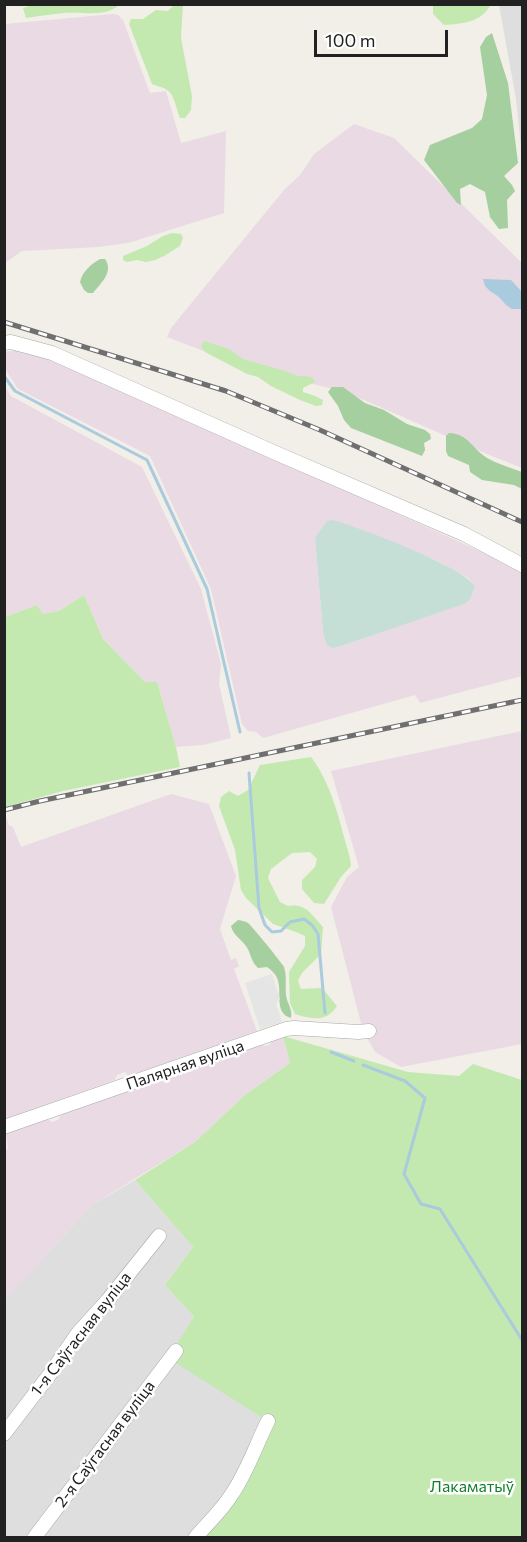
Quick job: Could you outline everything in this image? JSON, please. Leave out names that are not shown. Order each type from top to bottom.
[{"type":"street","points":[[4,343],[11,342],[52,354],[464,534],[522,565]]},
{"type":"street","name":"Палярная вуліца","points":[[4,1127],[286,1029],[369,1031]]},
{"type":"street","name":"1-я Саўгасная вуліца","points":[[4,1434],[78,1334],[159,1236]]},
{"type":"street","name":"2-я Саўгасная вуліца","points":[[34,1538],[176,1351]]},
{"type":"street","points":[[195,1538],[224,1506],[242,1479],[268,1421]]},
{"type":"shaded area","points":[[499,5],[522,5],[522,157],[516,99]]},
{"type":"shaded area","points":[[113,14],[123,20],[150,93],[166,91],[181,143],[226,131],[224,213],[128,243],[22,251],[5,263],[5,24]]},
{"type":"shaded area","points":[[354,124],[394,138],[522,263],[522,468],[348,393],[240,365],[167,337],[171,328],[284,190],[300,175],[314,154]]},
{"type":"shaded area","points":[[483,279],[511,280],[522,292],[522,309],[512,309],[506,305],[485,286]]},
{"type":"shaded area","points":[[25,349],[37,352],[522,570],[522,676],[420,703],[415,695],[263,738],[256,732],[248,731],[242,724],[211,589],[150,456],[18,389],[5,369],[5,352]],"holes":[[[334,520],[436,560],[468,578],[475,586],[470,600],[333,647],[323,632],[315,538]]]},
{"type":"shaded area","points":[[4,385],[11,396],[142,467],[201,589],[221,664],[219,684],[231,738],[203,745],[176,747],[157,682],[145,682],[103,639],[84,595],[59,611],[43,614],[37,605],[5,617]]},
{"type":"shaded area","points":[[334,520],[409,548],[451,568],[475,586],[470,600],[344,645],[333,648],[327,645],[323,632],[315,538],[327,521]]},
{"type":"shaded area","points":[[522,731],[522,1044],[401,1067],[375,1052],[363,1031],[331,907],[347,877],[359,867],[331,771]]},
{"type":"shaded area","points":[[171,794],[209,804],[236,876],[220,929],[231,960],[236,958],[239,966],[234,969],[257,1031],[128,1076],[125,1072],[117,1075],[115,1080],[5,1119],[4,811],[21,847]]},
{"type":"shaded area","points":[[272,974],[280,999],[276,1003],[282,1022],[260,1029],[245,983]]},
{"type":"shaded area","points":[[283,1036],[290,1063],[245,1095],[195,1142],[92,1205],[5,1300],[4,1150],[8,1149],[6,1133],[47,1119],[52,1122],[58,1120],[61,1115],[259,1043],[264,1046],[269,1045],[273,1040]]},
{"type":"shaded area","points":[[135,1180],[193,1247],[165,1285],[194,1317],[274,1425],[237,1498],[201,1537],[5,1537],[4,1300],[92,1205]]},
{"type":"green space","points":[[36,4],[119,5],[101,13],[64,13],[26,18],[23,8]]},
{"type":"green space","points":[[175,4],[183,6],[181,38],[192,96],[191,110],[185,118],[180,118],[170,92],[152,84],[129,24],[131,19],[143,19],[156,10],[168,11]]},
{"type":"green space","points":[[491,4],[483,15],[458,24],[444,25],[433,14],[433,5]]},
{"type":"green space","points":[[492,33],[508,83],[518,163],[504,176],[515,191],[507,200],[508,228],[499,229],[490,217],[485,192],[470,184],[460,189],[461,205],[457,203],[424,160],[430,145],[472,128],[482,119],[487,95],[480,47],[486,37]]},
{"type":"green space","points":[[172,233],[181,234],[183,238],[180,246],[164,256],[146,262],[123,260],[123,256]]},
{"type":"green space","points":[[100,259],[105,259],[107,273],[93,293],[88,293],[80,282],[81,278],[87,269]]},
{"type":"green space","points":[[204,341],[229,349],[243,359],[298,376],[313,378],[315,382],[303,388],[303,392],[323,400],[322,405],[316,406],[300,400],[205,352],[201,346]]},
{"type":"green space","points":[[332,387],[343,387],[365,403],[384,410],[407,424],[425,430],[430,434],[431,439],[424,443],[425,450],[422,456],[351,428],[328,392]]},
{"type":"green space","points":[[449,433],[466,439],[487,458],[522,472],[522,489],[514,485],[482,480],[470,472],[469,465],[448,456],[446,436]]},
{"type":"green space","points":[[84,595],[103,639],[145,682],[157,682],[180,767],[63,791],[5,807],[5,617],[37,605],[43,614],[59,611]]},
{"type":"green space","points":[[311,757],[319,768],[330,793],[351,866],[324,904],[314,903],[302,889],[302,880],[315,867],[317,859],[310,852],[292,853],[271,869],[268,878],[280,902],[288,906],[304,908],[323,927],[321,954],[302,973],[298,981],[301,989],[322,988],[337,1006],[328,1015],[318,1018],[295,1014],[290,1003],[289,972],[305,946],[305,936],[273,924],[246,898],[241,890],[235,850],[219,806],[221,797],[229,791],[238,796],[248,790],[260,765]]},
{"type":"green space","points":[[238,920],[250,925],[284,967],[286,995],[291,1018],[285,1015],[280,1007],[279,983],[275,975],[267,967],[258,968],[246,946],[233,932],[231,926]]},
{"type":"green space","name":"Лакаматыў","points":[[283,1036],[408,1072],[459,1076],[473,1064],[522,1080],[522,1537],[201,1537],[237,1498],[274,1425],[168,1358],[194,1317],[165,1285],[193,1247],[135,1180],[195,1142],[245,1095],[290,1063]]},
{"type":"waterway","points":[[4,376],[15,391],[147,460],[207,589],[240,732]]},
{"type":"waterway","points":[[249,773],[259,908],[265,925],[272,932],[281,931],[290,922],[304,919],[318,934],[325,1013]]},
{"type":"waterway","points":[[331,1052],[354,1061]]},
{"type":"waterway","points":[[363,1065],[405,1081],[425,1098],[404,1174],[421,1204],[440,1209],[522,1340]]},
{"type":"railway","points":[[4,322],[226,391],[320,430],[522,522]]},
{"type":"railway","points":[[4,810],[522,700]]}]
